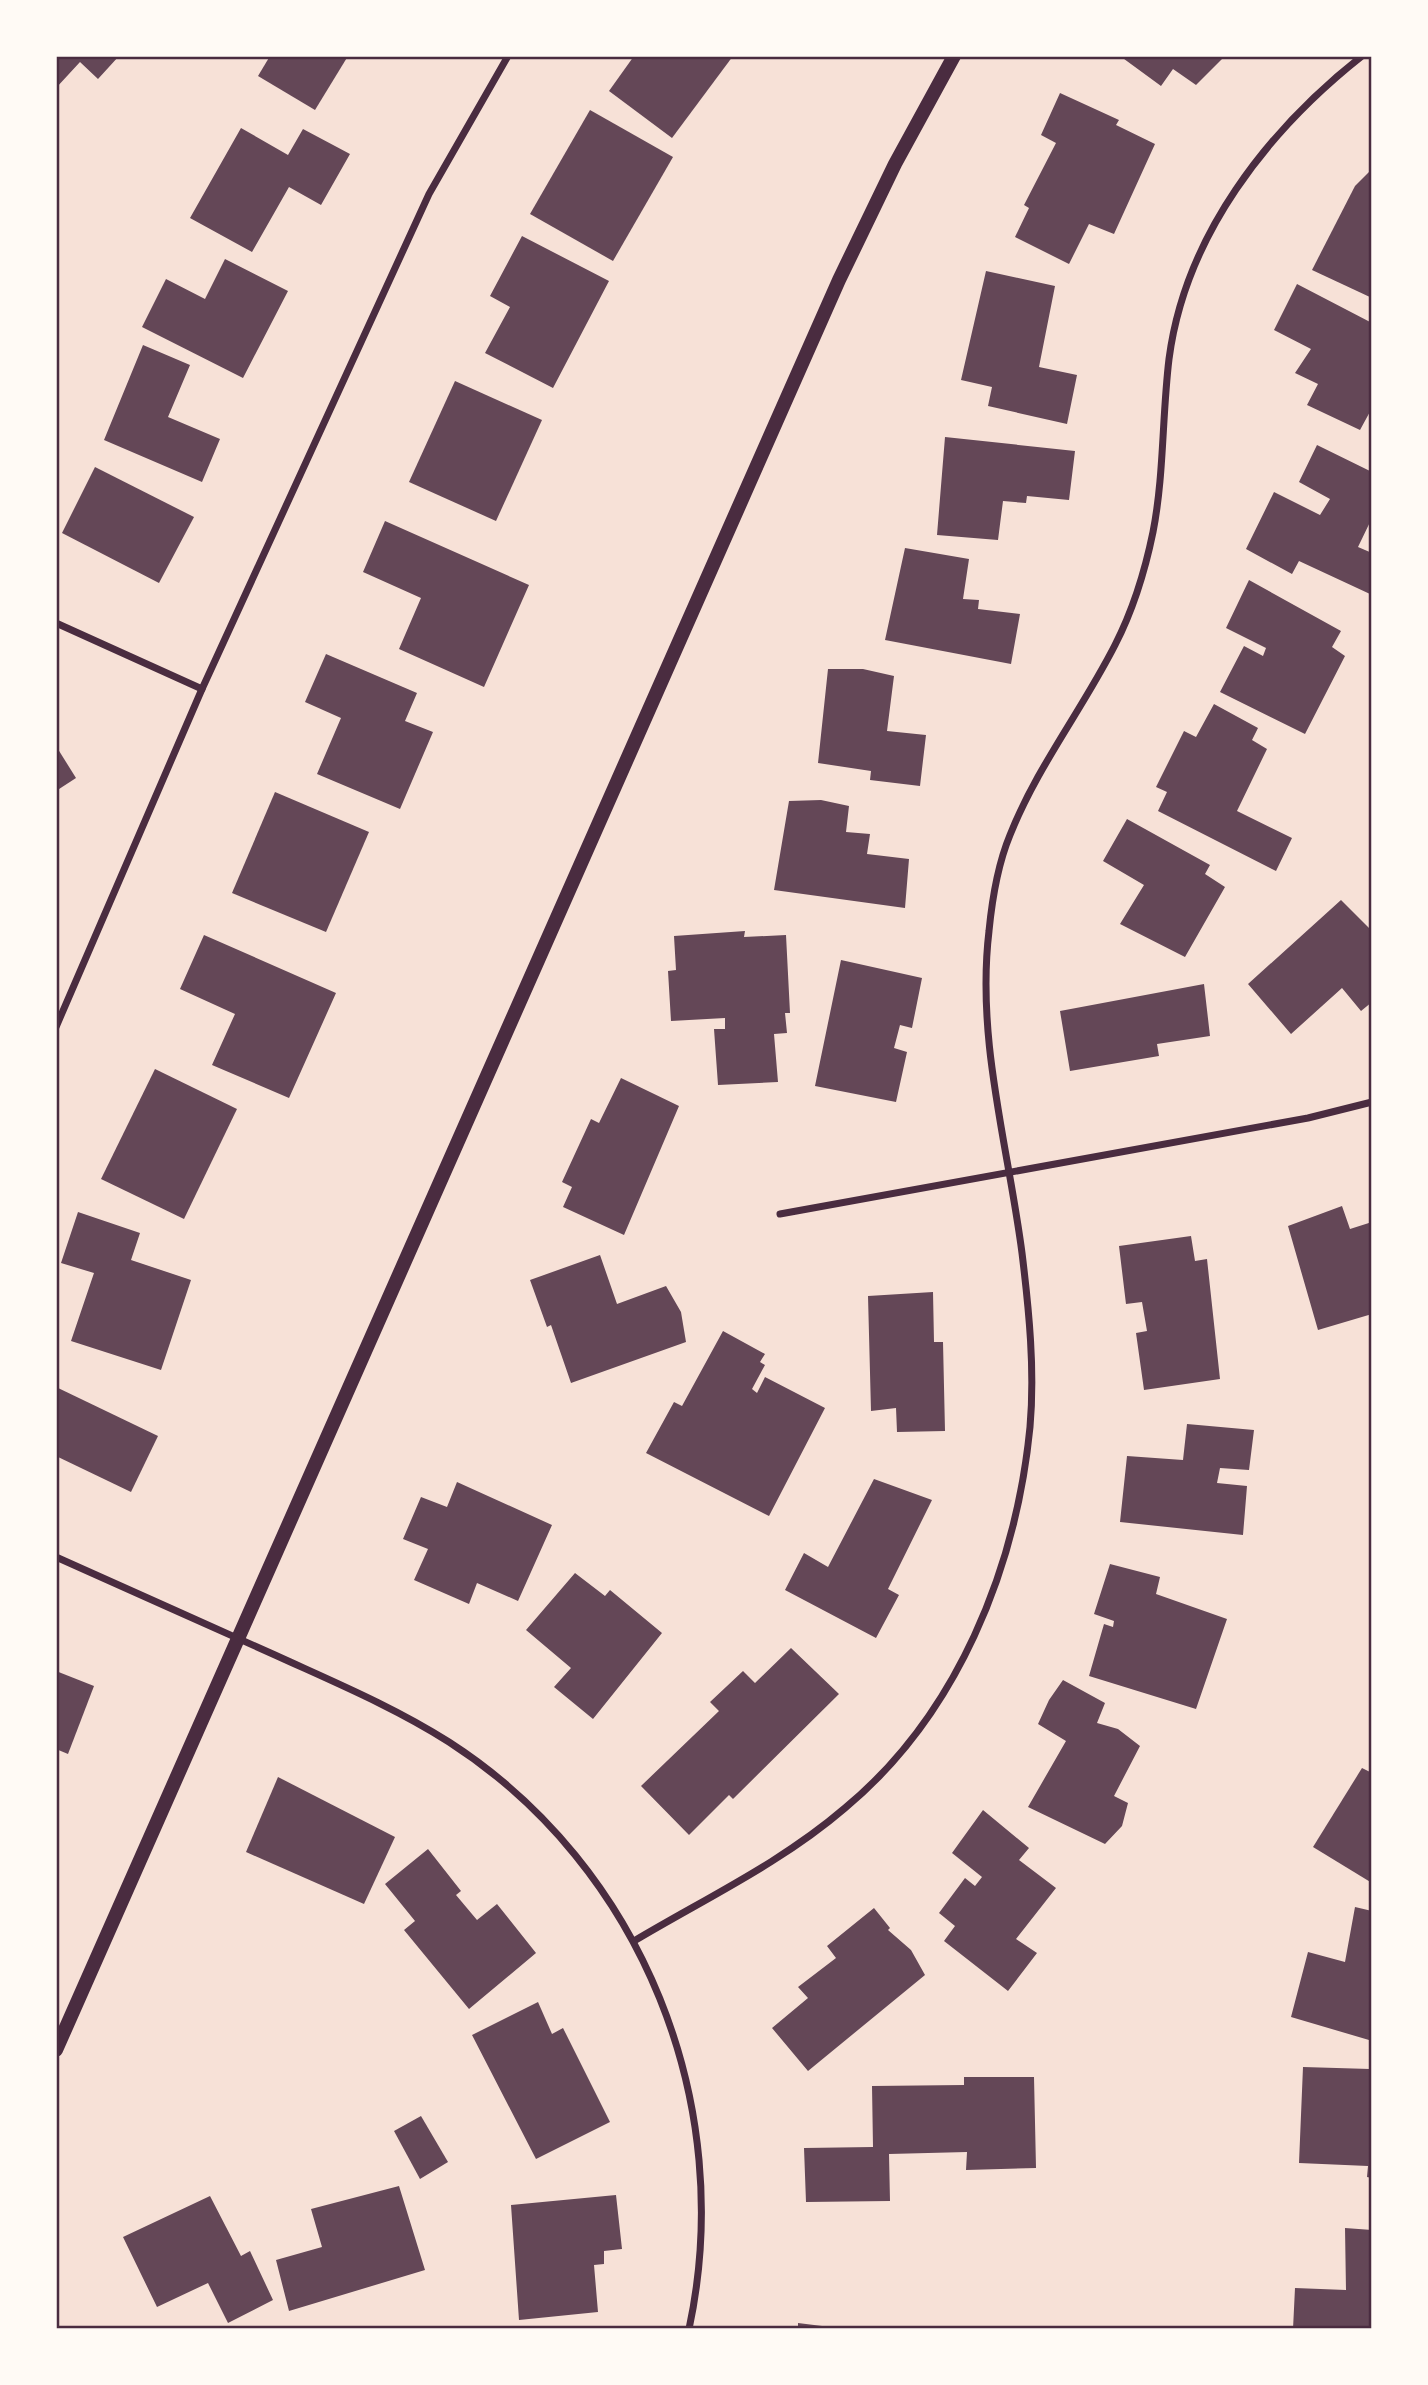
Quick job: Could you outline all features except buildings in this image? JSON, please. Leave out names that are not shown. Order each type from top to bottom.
[{"type":"main road","points":[[56,2050],[839,280],[895,164],[954,56]]},
{"type":"street","points":[[56,1027],[202,689],[429,194],[508,56]]},
{"type":"street","points":[[634,1941],[772,1863],[849,1805],[884,1772],[932,1713],[963,1659],[990,1598],[1018,1509],[1030,1424],[1029,1314],[992,1077],[985,987],[989,926],[1007,842],[1037,777],[1117,641],[1140,583],[1158,496],[1169,356],[1178,310],[1205,238],[1261,155],[1316,94],[1362,56]]},
{"type":"street","points":[[56,623],[202,689]]},
{"type":"street","points":[[780,1214],[1308,1118],[1372,1102]]},
{"type":"street","points":[[56,1557],[406,1716],[474,1759],[545,1820],[582,1864],[634,1941],[679,2046],[697,2136],[703,2230],[690,2329]]}]
